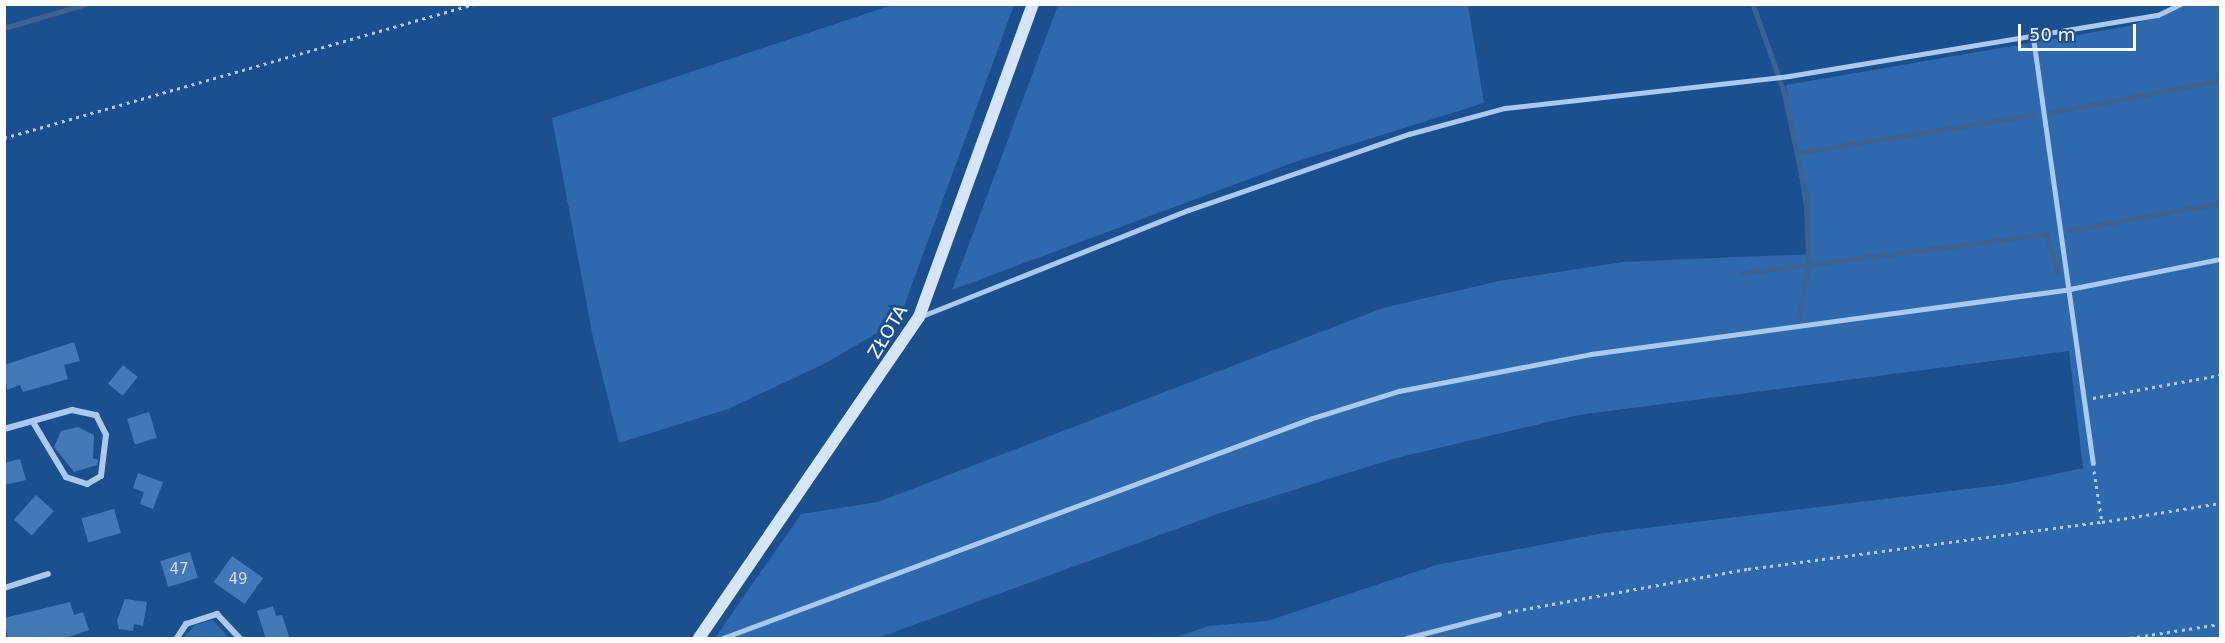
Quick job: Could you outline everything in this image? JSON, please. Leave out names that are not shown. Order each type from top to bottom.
[{"type":"street","name":"ZŁOTA","points":[[699,639],[919,317],[1033,4]]},
{"type":"street","points":[[4,429],[72,410],[96,415],[106,435],[101,477],[87,484],[66,477],[33,422]]},
{"type":"street","points":[[4,588],[48,574]]},
{"type":"street","points":[[177,639],[186,624],[217,614],[239,639]]},
{"type":"lane","points":[[919,317],[1189,210],[1409,134],[1505,108],[1789,76],[2158,15],[2181,4]]},
{"type":"lane","points":[[2033,34],[2093,463]]},
{"type":"lane","points":[[723,639],[1310,419],[1399,391],[1592,354],[2070,289],[2220,259]]},
{"type":"lane","points":[[1407,639],[1499,614]]},
{"type":"path","points":[[4,138],[474,4]]},
{"type":"path","points":[[2083,400],[2220,375]]},
{"type":"path","points":[[2093,463],[2102,522]]},
{"type":"path","points":[[1499,614],[1748,569],[2102,522],[2220,503]]},
{"type":"path","points":[[2130,639],[2220,624]]},
{"type":"shaded area","points":[[895,4],[1014,5],[899,320],[826,363],[728,409],[619,443],[593,338],[552,118]]},
{"type":"shaded area","points":[[1058,5],[1468,5],[1484,103],[1295,162],[952,290]]},
{"type":"shaded area","points":[[2182,5],[2220,5],[2220,638],[1173,638],[1209,626],[1267,621],[1436,565],[1604,533],[2008,484],[2083,468],[2069,351],[1578,415],[1396,458],[1223,512],[878,638],[715,638],[801,514],[878,502],[1383,308],[1499,281],[1623,262],[1811,254],[1786,85],[2129,26]]},
{"type":"shaded area","points":[[213,620],[229,638],[183,638],[195,625]]},
{"type":"building","points":[[74,342],[80,361],[64,365],[68,379],[23,392],[20,385],[7,390],[4,365]]},
{"type":"building","points":[[123,365],[138,377],[123,396],[108,384]]},
{"type":"building","points":[[149,412],[157,438],[135,445],[127,419]]},
{"type":"building","points":[[78,427],[94,435],[93,458],[98,460],[97,465],[74,472],[54,447],[61,431]]},
{"type":"building","points":[[20,459],[26,480],[4,485],[4,463]]},
{"type":"building","points":[[138,473],[163,482],[153,509],[140,504],[144,492],[133,488]]},
{"type":"building","points":[[36,495],[54,511],[32,536],[14,520]]},
{"type":"building","points":[[114,509],[121,533],[88,542],[81,518]]},
{"type":"building","points":[[190,552],[198,578],[168,587],[160,561]]},
{"type":"building","points":[[232,556],[263,578],[245,604],[214,582]]},
{"type":"building","points":[[125,599],[147,602],[143,626],[134,624],[133,631],[119,629],[117,621]]},
{"type":"building","points":[[70,602],[74,615],[83,612],[89,630],[63,639],[8,639],[4,618]]},
{"type":"building","points":[[273,606],[276,616],[282,615],[290,639],[266,639],[257,611]]},
{"type":"waterway","points":[[4,28],[86,4]]},
{"type":"waterway","points":[[1753,4],[1784,91],[1806,195],[1809,265],[1799,316]]},
{"type":"waterway","points":[[2048,113],[2217,81]]},
{"type":"waterway","points":[[1803,152],[2032,115]]},
{"type":"waterway","points":[[2070,230],[2220,203]]},
{"type":"waterway","points":[[1743,273],[2047,234],[2057,272]]}]
